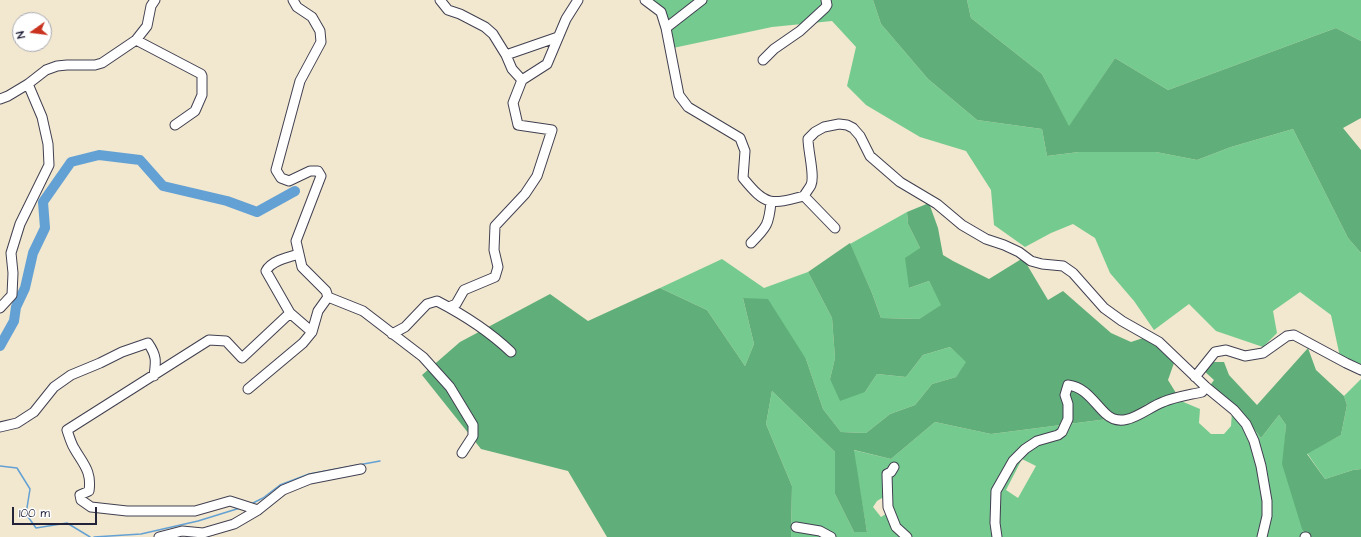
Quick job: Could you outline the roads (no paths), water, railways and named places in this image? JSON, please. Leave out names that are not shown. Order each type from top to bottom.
[{"type":"street","points":[[0,99],[28,84],[46,70],[57,66],[67,64],[95,65],[102,63],[136,40],[147,26],[151,6],[155,0]]},
{"type":"street","points":[[293,0],[297,7],[312,17],[320,31],[321,42],[300,81],[276,170],[281,178],[289,181],[310,171],[318,171],[321,176],[296,241],[302,267],[326,291],[328,297],[363,311],[422,357],[450,387],[474,425],[473,436],[462,453]]},
{"type":"street","points":[[440,0],[448,10],[460,14],[485,27],[493,34],[506,55],[512,69],[522,80]]},
{"type":"street","points":[[449,307],[456,304],[464,290],[495,277],[498,267],[494,250],[495,226],[524,194],[537,176],[552,130],[518,125],[513,103],[522,80],[547,64],[566,19],[578,0]]},
{"type":"street","points":[[645,0],[660,12],[666,28],[679,95],[688,107],[740,138],[746,151],[743,178],[753,191],[763,200],[772,202],[783,201],[804,196],[812,184],[812,169],[808,150],[808,140],[815,132],[824,127],[840,124],[848,125],[860,136],[870,156],[900,182],[937,204],[962,225],[986,239],[1014,250],[1031,261],[1042,264],[1063,266],[1073,274],[1104,308],[1122,321],[1158,342],[1206,387],[1234,410],[1246,424],[1254,441],[1261,466],[1267,501],[1268,516],[1262,537]]},
{"type":"street","points":[[666,28],[702,0]]},
{"type":"street","points":[[763,60],[774,49],[800,31],[825,8],[827,5],[826,0]]},
{"type":"street","points":[[506,55],[558,37]]},
{"type":"street","points":[[136,40],[202,74],[202,95],[195,111],[175,124]]},
{"type":"street","points":[[0,308],[12,295],[13,273],[11,253],[20,224],[48,165],[48,144],[42,117],[28,84]]},
{"type":"street","points":[[804,196],[834,228]]},
{"type":"street","points":[[751,243],[761,234],[769,221],[772,202]]},
{"type":"street","points":[[299,254],[274,263],[266,271],[290,313],[312,332]]},
{"type":"street","points":[[248,389],[303,343],[312,332],[318,311],[328,297]]},
{"type":"street","points":[[392,334],[405,327],[427,304],[437,301],[449,307],[495,337],[510,352]]},
{"type":"street","points":[[258,510],[230,501],[195,511],[127,511],[91,506],[81,500],[80,495],[89,491],[90,481],[88,471],[72,446],[67,430],[209,340],[226,341],[242,358],[290,313]]},
{"type":"street","points":[[1195,377],[1214,352],[1226,350],[1245,356],[1263,353],[1286,336],[1294,335],[1361,370]]},
{"type":"street","points":[[0,427],[17,423],[34,412],[54,387],[72,375],[100,364],[122,352],[148,343],[153,350],[156,360],[154,376]]},
{"type":"street","points":[[997,537],[995,523],[996,491],[1013,461],[1025,449],[1037,441],[1058,435],[1062,432],[1068,419],[1068,404],[1065,395],[1068,385],[1073,386],[1090,396],[1107,415],[1114,419],[1124,420],[1132,419],[1150,407],[1164,401],[1202,392],[1206,387]]},
{"type":"street","points":[[894,467],[891,472],[887,474],[888,507],[896,527],[907,537]]},
{"type":"street","points":[[159,537],[182,531],[203,533],[234,524],[258,510],[283,490],[310,479],[361,469]]},
{"type":"street","points":[[796,528],[820,531],[831,537]]},
{"type":"waterway","points":[[0,346],[14,321],[16,307],[25,288],[33,253],[45,228],[43,202],[71,162],[99,155],[140,160],[163,186],[227,201],[257,212],[295,191]]},
{"type":"waterway","points":[[251,504],[263,498],[280,485],[309,474],[380,461]]},
{"type":"waterway","points":[[0,466],[17,468],[30,489],[26,514],[36,528],[67,523],[90,537]]},
{"type":"waterway","points":[[94,537],[141,534],[198,521],[240,508]]}]
